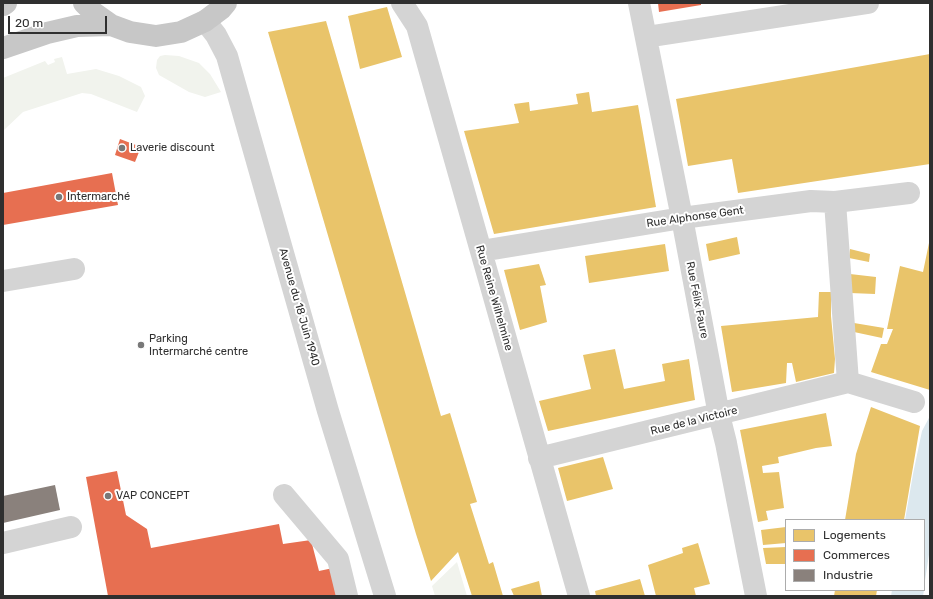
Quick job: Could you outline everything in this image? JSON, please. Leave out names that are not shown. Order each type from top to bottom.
[{"type":"main road","points":[[84,3],[94,13],[111,25],[130,32],[156,36],[181,32],[205,21],[221,9],[226,3]]},
{"type":"main road","points":[[3,48],[47,33],[77,26],[111,25]]},
{"type":"street","name":"Rue Reine Wilhelmine","points":[[402,3],[417,26],[578,596]]},
{"type":"street","name":"Rue Félix Faure","points":[[639,3],[682,218],[719,415],[726,443],[756,596]]},
{"type":"street","points":[[646,37],[868,3]]},
{"type":"street","name":"Avenue du 18 Juin 1940","points":[[205,21],[216,35],[227,56],[328,411],[385,596]]},
{"type":"street","name":"Rue Alphonse Gent","points":[[481,251],[682,218],[811,201],[836,202],[909,193]]},
{"type":"street","points":[[836,202],[848,382],[914,402]]},
{"type":"street","points":[[3,281],[74,269]]},
{"type":"street","name":"Rue de la Victoire","points":[[539,458],[719,415],[848,382]]},
{"type":"street","points":[[284,495],[338,559],[346,596]]},
{"type":"street","points":[[3,543],[71,527]]},
{"type":"shaded area","points":[[160,56],[179,56],[199,63],[210,74],[221,92],[205,97],[189,92],[159,75],[156,68],[157,60]]},
{"type":"shaded area","points":[[62,57],[67,74],[96,69],[119,76],[141,87],[145,96],[137,112],[91,94],[82,93],[23,112],[3,131],[3,78],[45,61],[48,65],[55,62],[54,59]]},
{"type":"shaded area","points":[[930,416],[930,548],[925,580],[925,519],[905,519],[922,431]]},
{"type":"shaded area","points":[[457,562],[467,596],[435,596],[432,586]]},
{"type":"shaded area","points":[[892,591],[924,591],[923,596],[891,596]]},
{"type":"building: Logements","points":[[387,7],[402,57],[360,69],[348,16]]},
{"type":"building: Logements","points":[[326,21],[441,416],[450,413],[477,502],[470,504],[489,564],[493,562],[503,596],[472,596],[458,552],[431,581],[416,534],[268,32]]},
{"type":"building: Logements","points":[[930,54],[930,164],[738,193],[732,159],[688,166],[676,99]]},
{"type":"building: Logements","points":[[589,92],[592,112],[638,105],[656,207],[494,234],[464,131],[519,123],[514,104],[529,102],[530,111],[578,104],[576,94]]},
{"type":"building: Logements","points":[[737,237],[740,254],[709,261],[706,244]]},
{"type":"building: Logements","points":[[929,243],[930,390],[871,372],[881,344],[887,344],[893,329],[887,329],[900,266],[923,272]]},
{"type":"building: Logements","points":[[665,244],[669,271],[589,283],[585,256]]},
{"type":"building: Logements","points":[[850,249],[870,254],[869,262],[849,258]]},
{"type":"building: Logements","points":[[539,264],[546,285],[540,286],[547,322],[520,330],[504,270]]},
{"type":"building: Logements","points":[[850,274],[876,277],[875,294],[850,293]]},
{"type":"building: Logements","points":[[819,292],[831,292],[831,316],[835,359],[834,373],[796,382],[792,363],[787,363],[786,383],[732,392],[721,326],[818,317]]},
{"type":"building: Logements","points":[[854,323],[884,328],[882,338],[854,332]]},
{"type":"building: Logements","points":[[615,349],[624,389],[665,381],[662,364],[689,359],[695,400],[548,431],[539,401],[591,389],[583,355]]},
{"type":"building: Logements","points":[[871,407],[920,426],[904,519],[845,519],[856,454]]},
{"type":"building: Logements","points":[[826,413],[832,446],[816,448],[778,457],[779,463],[762,466],[763,473],[779,472],[784,508],[766,511],[768,520],[758,522],[740,430]]},
{"type":"building: Logements","points":[[603,457],[613,489],[567,501],[558,468]]},
{"type":"building: Logements","points":[[785,527],[785,543],[763,545],[761,530]]},
{"type":"building: Logements","points":[[698,543],[710,584],[694,588],[696,596],[656,596],[648,565],[683,553],[682,548]]},
{"type":"building: Logements","points":[[785,547],[785,564],[766,564],[763,548]]},
{"type":"building: Logements","points":[[640,579],[645,596],[596,596],[595,591]]},
{"type":"building: Logements","points":[[539,581],[542,596],[514,596],[511,589]]},
{"type":"building: Logements","points":[[835,591],[877,591],[876,596],[834,596]]},
{"type":"building: Commerces","points":[[658,3],[701,3],[701,5],[659,12]]},
{"type":"building: Commerces","points":[[120,139],[141,147],[135,162],[115,155]]},
{"type":"building: Commerces","points":[[112,173],[118,205],[3,225],[3,193]]},
{"type":"building: Commerces","points":[[117,471],[126,515],[147,529],[151,548],[279,524],[283,544],[311,540],[319,571],[333,568],[340,596],[108,596],[86,477]]},
{"type":"building: Industrie","points":[[55,485],[60,510],[3,523],[3,496]]},
{"type":"place","name":"Laverie discount","points":[[122,148]]},
{"type":"place","name":"Intermarché","points":[[59,197]]},
{"type":"place","name":"Parking Intermarché centre","points":[[141,345]]},
{"type":"place","name":"VAP CONCEPT","points":[[108,496]]}]
